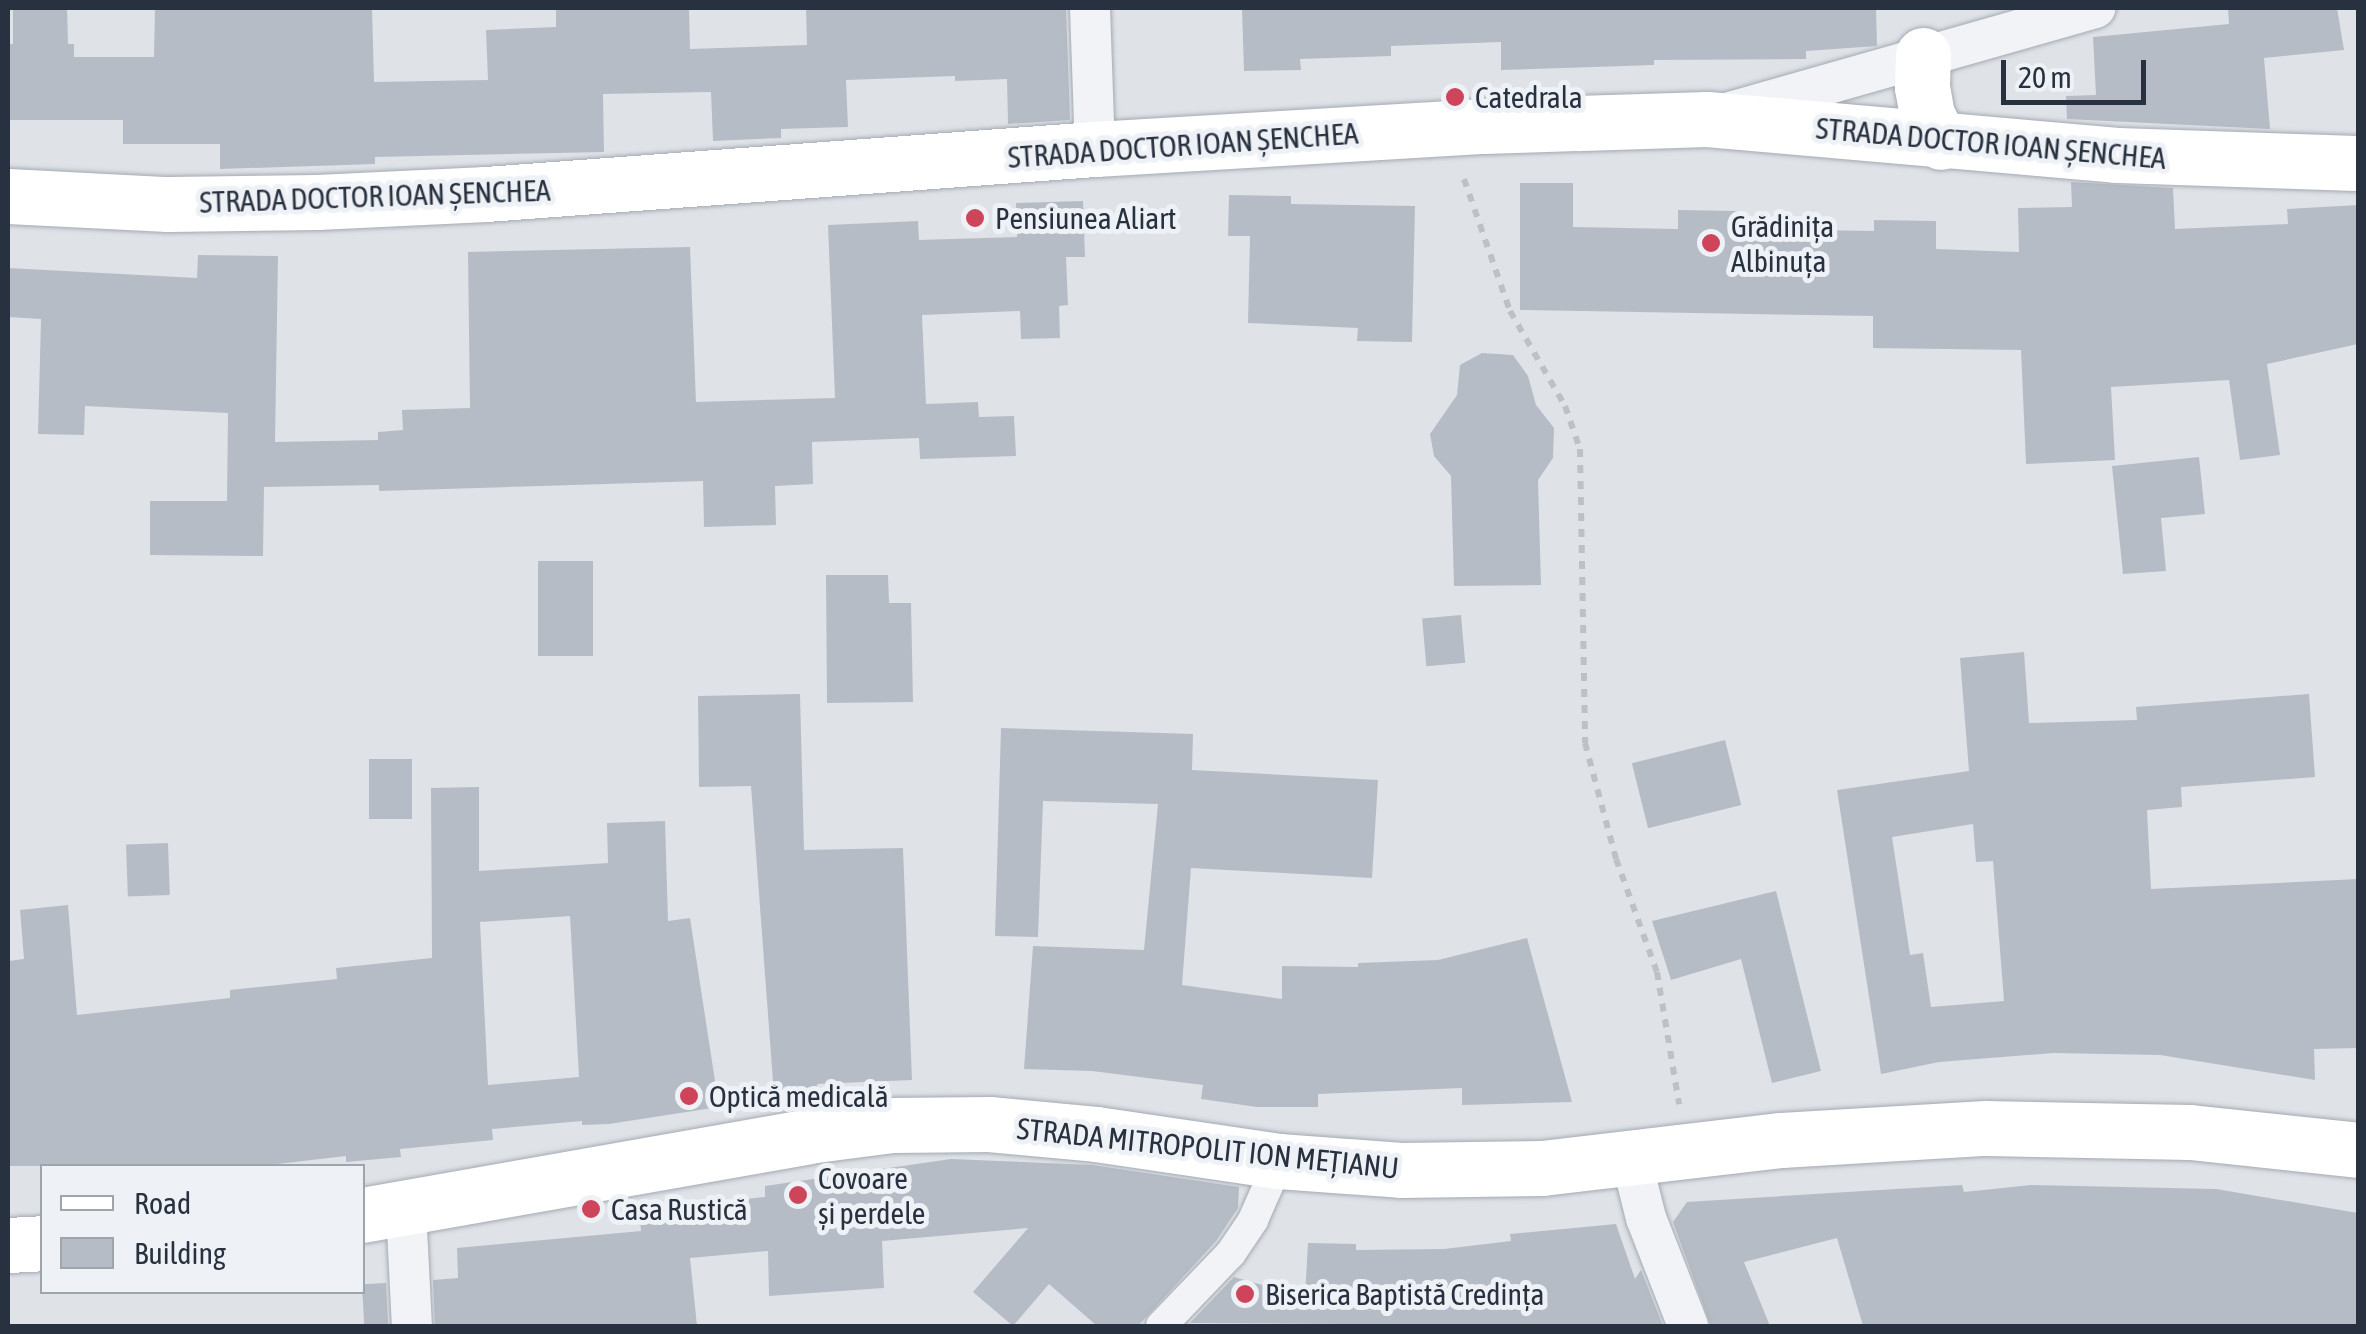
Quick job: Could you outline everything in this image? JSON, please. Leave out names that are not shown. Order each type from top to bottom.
[{"type":"main road","points":[[1923,56],[1922,87],[1927,115],[1941,142]]},
{"type":"main road","name":"STRADA DOCTOR IOAN ȘENCHEA","points":[[8,196],[168,204],[336,201],[1094,149],[1484,126],[1708,119],[1941,142],[2206,160],[2358,164]]},
{"type":"main road","name":"STRADA MITROPOLIT ION MEȚIANU","points":[[384,1212],[808,1136],[892,1125],[990,1124],[1096,1134],[1279,1161],[1456,1171],[1630,1158],[1878,1132],[2078,1128],[2208,1134],[2358,1150]]},
{"type":"main road","points":[[8,1245],[40,1243]]},
{"type":"street","points":[[1090,8],[1094,149]]},
{"type":"street","points":[[1708,119],[2096,8]]},
{"type":"street","points":[[1630,1158],[1646,1218],[1688,1326]]},
{"type":"street","points":[[1161,1326],[1231,1253],[1253,1220],[1279,1161]]},
{"type":"street","points":[[384,1212],[412,1326]]},
{"type":"path","points":[[1482,179],[1464,179],[1510,310],[1566,406],[1580,449],[1585,743],[1616,859],[1657,972],[1687,1152]]},
{"type":"building","points":[[13,8],[67,8],[68,44],[74,44],[74,57],[154,57],[155,8],[372,8],[374,82],[488,80],[486,30],[556,27],[556,8],[689,8],[690,49],[807,45],[806,8],[1066,8],[1070,120],[1008,124],[1007,79],[955,81],[955,76],[846,80],[848,127],[781,129],[781,138],[713,141],[711,92],[603,94],[604,152],[375,157],[375,164],[220,169],[220,144],[123,144],[123,120],[8,120],[8,44],[13,44]]},
{"type":"building","points":[[1242,8],[1876,8],[1877,46],[1806,51],[1806,59],[1654,60],[1654,65],[1501,70],[1501,42],[1391,46],[1391,56],[1300,59],[1301,70],[1244,71]]},
{"type":"building","points":[[2228,8],[2337,8],[2344,50],[2264,58],[2270,129],[2067,119],[2066,96],[2096,95],[2093,37],[2229,24]]},
{"type":"building","points":[[2071,182],[2173,188],[2175,229],[2288,224],[2287,209],[2358,205],[2358,344],[2267,364],[2280,455],[2240,460],[2229,380],[2111,387],[2115,460],[2026,464],[2021,350],[1873,348],[1873,316],[1520,310],[1520,183],[1573,183],[1573,227],[1678,229],[1678,210],[1737,211],[1738,229],[1874,231],[1874,220],[1936,221],[1936,249],[2019,252],[2018,208],[2072,207]]},
{"type":"building","points":[[1229,195],[1291,196],[1291,204],[1415,206],[1412,342],[1357,341],[1358,328],[1248,323],[1250,236],[1228,236]]},
{"type":"building","points":[[1083,201],[1085,257],[1066,257],[1068,305],[1059,306],[1060,338],[1021,339],[1020,311],[922,315],[926,404],[978,402],[979,417],[1014,416],[1016,456],[920,459],[919,438],[812,442],[813,484],[775,486],[776,525],[704,527],[703,481],[379,491],[379,485],[264,487],[263,556],[150,555],[150,501],[227,501],[228,413],[85,406],[84,435],[38,434],[41,319],[8,317],[8,268],[197,278],[198,255],[278,256],[275,442],[378,440],[378,432],[403,430],[402,410],[470,408],[468,252],[690,247],[696,402],[835,398],[828,225],[918,221],[919,240],[1017,237],[1016,203]]},
{"type":"building","points":[[1482,353],[1513,355],[1528,376],[1536,405],[1554,428],[1553,458],[1538,480],[1541,585],[1454,586],[1451,476],[1434,456],[1430,434],[1457,395],[1460,365]]},
{"type":"building","points":[[2199,457],[2205,514],[2161,518],[2166,571],[2123,574],[2112,466]]},
{"type":"building","points":[[538,561],[593,561],[593,656],[538,656]]},
{"type":"building","points":[[826,575],[888,575],[889,603],[911,603],[913,702],[827,703]]},
{"type":"building","points":[[1461,615],[1465,663],[1426,666],[1422,618]]},
{"type":"building","points":[[2024,652],[2029,723],[2137,720],[2136,707],[2309,694],[2315,777],[2181,787],[2182,807],[2147,810],[2151,889],[2358,879],[2358,1048],[2314,1049],[2315,1080],[2160,1055],[2053,1053],[1939,1062],[1881,1074],[1837,790],[1969,771],[1960,658]],"holes":[[[1973,824],[1976,862],[1993,861],[2004,1001],[1931,1007],[1923,953],[1910,955],[1892,837]]]},
{"type":"building","points":[[800,694],[804,850],[903,848],[912,1080],[817,1084],[818,1090],[774,1095],[751,786],[699,787],[698,696]]},
{"type":"building","points":[[1001,728],[1193,734],[1192,770],[1378,780],[1372,878],[1191,868],[1182,985],[1282,999],[1282,966],[1358,967],[1358,963],[1438,960],[1527,938],[1572,1102],[1462,1105],[1462,1088],[1318,1094],[1318,1107],[1257,1107],[1201,1099],[1203,1085],[1092,1071],[1024,1069],[1033,946],[1144,950],[1158,804],[1043,801],[1038,937],[995,936]]},
{"type":"building","points":[[1725,740],[1741,805],[1648,828],[1632,763]]},
{"type":"building","points":[[369,759],[412,759],[412,819],[369,819]]},
{"type":"building","points":[[479,787],[479,871],[608,863],[607,823],[665,821],[668,921],[690,918],[719,1107],[609,1124],[582,1125],[582,1121],[492,1129],[493,1140],[400,1149],[401,1157],[346,1162],[346,1156],[277,1164],[8,1166],[8,961],[24,959],[20,910],[68,905],[77,1015],[230,998],[230,990],[337,979],[336,968],[432,958],[431,788]],"holes":[[[570,916],[579,1077],[488,1085],[480,922]]]},
{"type":"building","points":[[168,843],[170,895],[128,896],[126,844]]},
{"type":"building","points":[[1776,891],[1821,1071],[1772,1083],[1741,959],[1671,980],[1652,921]]},
{"type":"building","points":[[951,1159],[1092,1165],[1239,1187],[1238,1208],[1216,1241],[1138,1326],[1097,1326],[1049,1284],[1013,1326],[973,1292],[1028,1228],[882,1241],[884,1288],[769,1296],[768,1251],[690,1258],[697,1326],[435,1326],[433,1280],[458,1278],[457,1248],[641,1231],[639,1211],[765,1197],[765,1186]]},
{"type":"building","points":[[1962,1185],[1964,1192],[2031,1185],[2216,1189],[2358,1213],[2358,1326],[1863,1326],[1837,1238],[1744,1262],[1770,1326],[1711,1326],[1673,1222],[1687,1202]]},
{"type":"building","points":[[1616,1224],[1635,1279],[1641,1270],[1663,1326],[1190,1323],[1234,1277],[1305,1297],[1308,1243],[1356,1244],[1356,1250],[1444,1249],[1511,1241],[1510,1234]]},
{"type":"building","points":[[386,1283],[388,1326],[364,1326],[365,1284]]},
{"type":"place","name":"Catedrala","points":[[1455,97]]},
{"type":"place","name":"Pensiunea Aliart","points":[[975,218]]},
{"type":"place","name":"Grădinița Albinuța","points":[[1711,243]]},
{"type":"place","name":"Optică medicală","points":[[689,1096]]},
{"type":"place","name":"Covoare și perdele","points":[[798,1195]]},
{"type":"place","name":"Casa Rustică","points":[[591,1209]]},
{"type":"place","name":"Biserica Baptistă Credința","points":[[1245,1294]]}]
